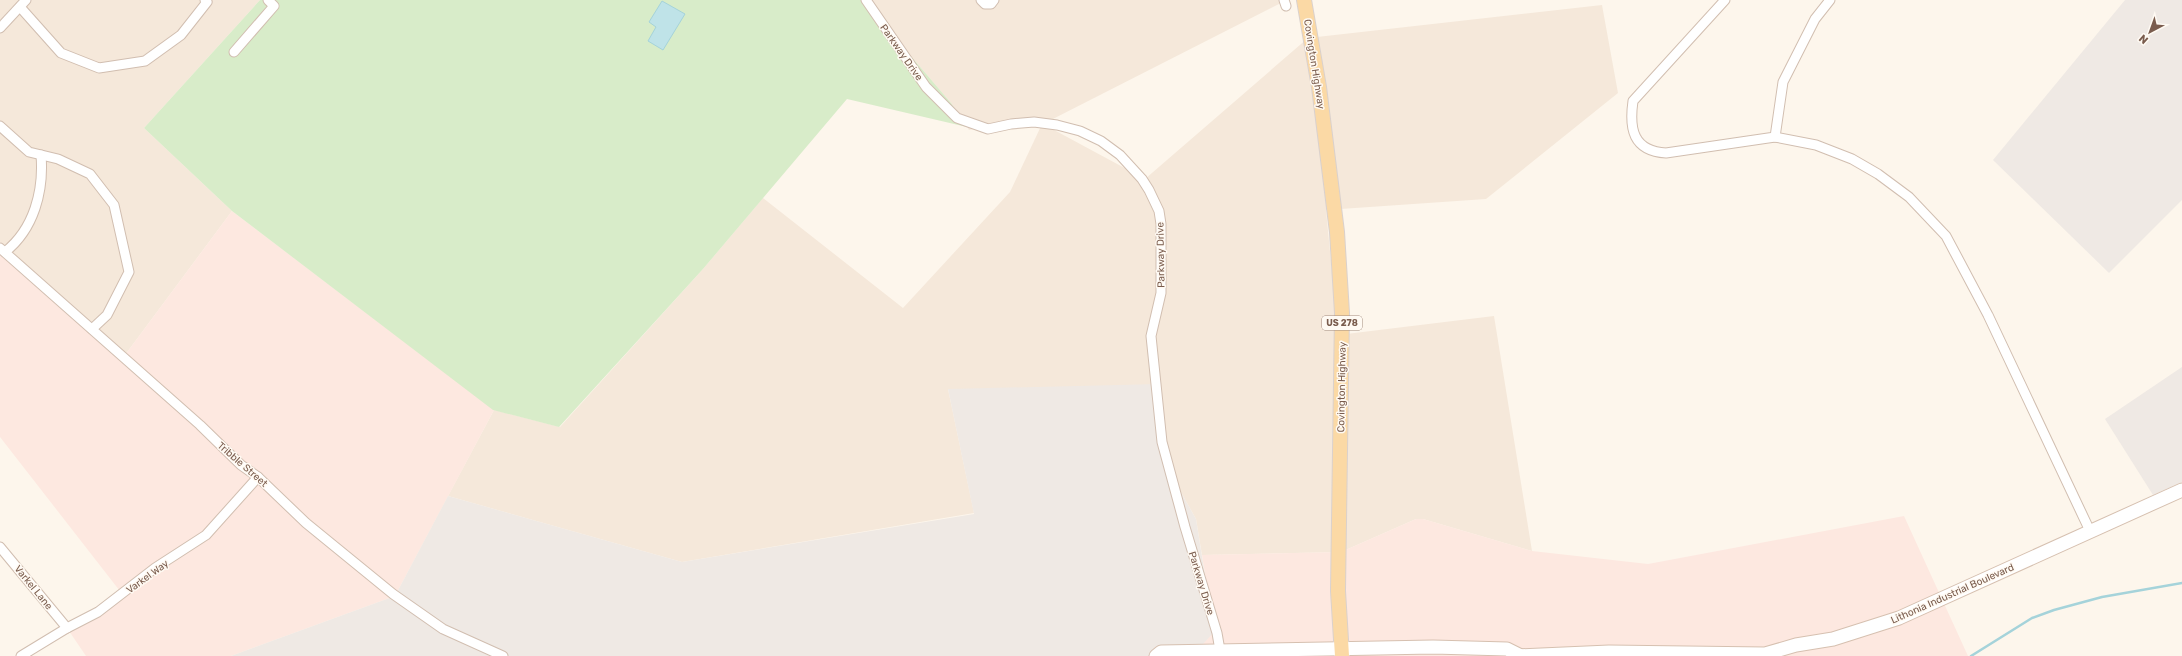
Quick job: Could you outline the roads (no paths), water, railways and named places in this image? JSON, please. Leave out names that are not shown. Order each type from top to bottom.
[{"type":"main road","name":"Covington Highway","points":[[1304,0],[1319,87],[1337,232],[1342,314],[1338,585],[1341,652]]},
{"type":"main road","name":"Lithonia Industrial Boulevard","points":[[1156,656],[1161,652],[1341,652],[1507,649],[1518,656],[1609,652],[1764,654],[1833,639],[1899,618],[2182,490]]},
{"type":"street","points":[[0,28],[23,4],[61,53],[99,68],[145,61],[181,36],[206,2],[205,0]]},
{"type":"street","name":"Parkway Drive","points":[[866,0],[926,87],[957,118],[988,129],[1011,124],[1034,122],[1057,125],[1080,131],[1100,141],[1120,155],[1142,179],[1149,190],[1159,211],[1161,224],[1161,293],[1151,336],[1162,442],[1221,653]]},
{"type":"street","points":[[981,0],[985,4],[992,4],[994,0]]},
{"type":"street","points":[[1725,0],[1633,101],[1631,117],[1633,133],[1641,145],[1654,152],[1666,153],[1775,137],[1816,145],[1852,159],[1878,174],[1909,197],[1946,236],[1988,315],[2090,531]]},
{"type":"street","points":[[1775,137],[1783,82],[1815,19],[1830,0]]},
{"type":"street","points":[[234,52],[271,3]]},
{"type":"street","points":[[0,126],[29,152],[58,159],[90,174],[114,205],[129,272],[107,315],[92,329]]},
{"type":"street","points":[[2,250],[12,246],[33,218],[43,172],[41,155]]},
{"type":"street","name":"Tribble Street","points":[[2,250],[200,425],[240,465],[258,477],[306,523],[393,594],[443,629],[503,656]]},
{"type":"street","name":"Varkel Way","points":[[21,656],[67,628],[98,612],[155,568],[206,535],[258,477]]},
{"type":"street","name":"Varkel Lane","points":[[0,547],[67,628]]},
{"type":"water","points":[[662,1],[685,14],[663,50],[648,41],[656,27],[649,22]]},
{"type":"waterway","points":[[1971,656],[2032,618],[2054,610],[2102,597],[2182,583]]}]
